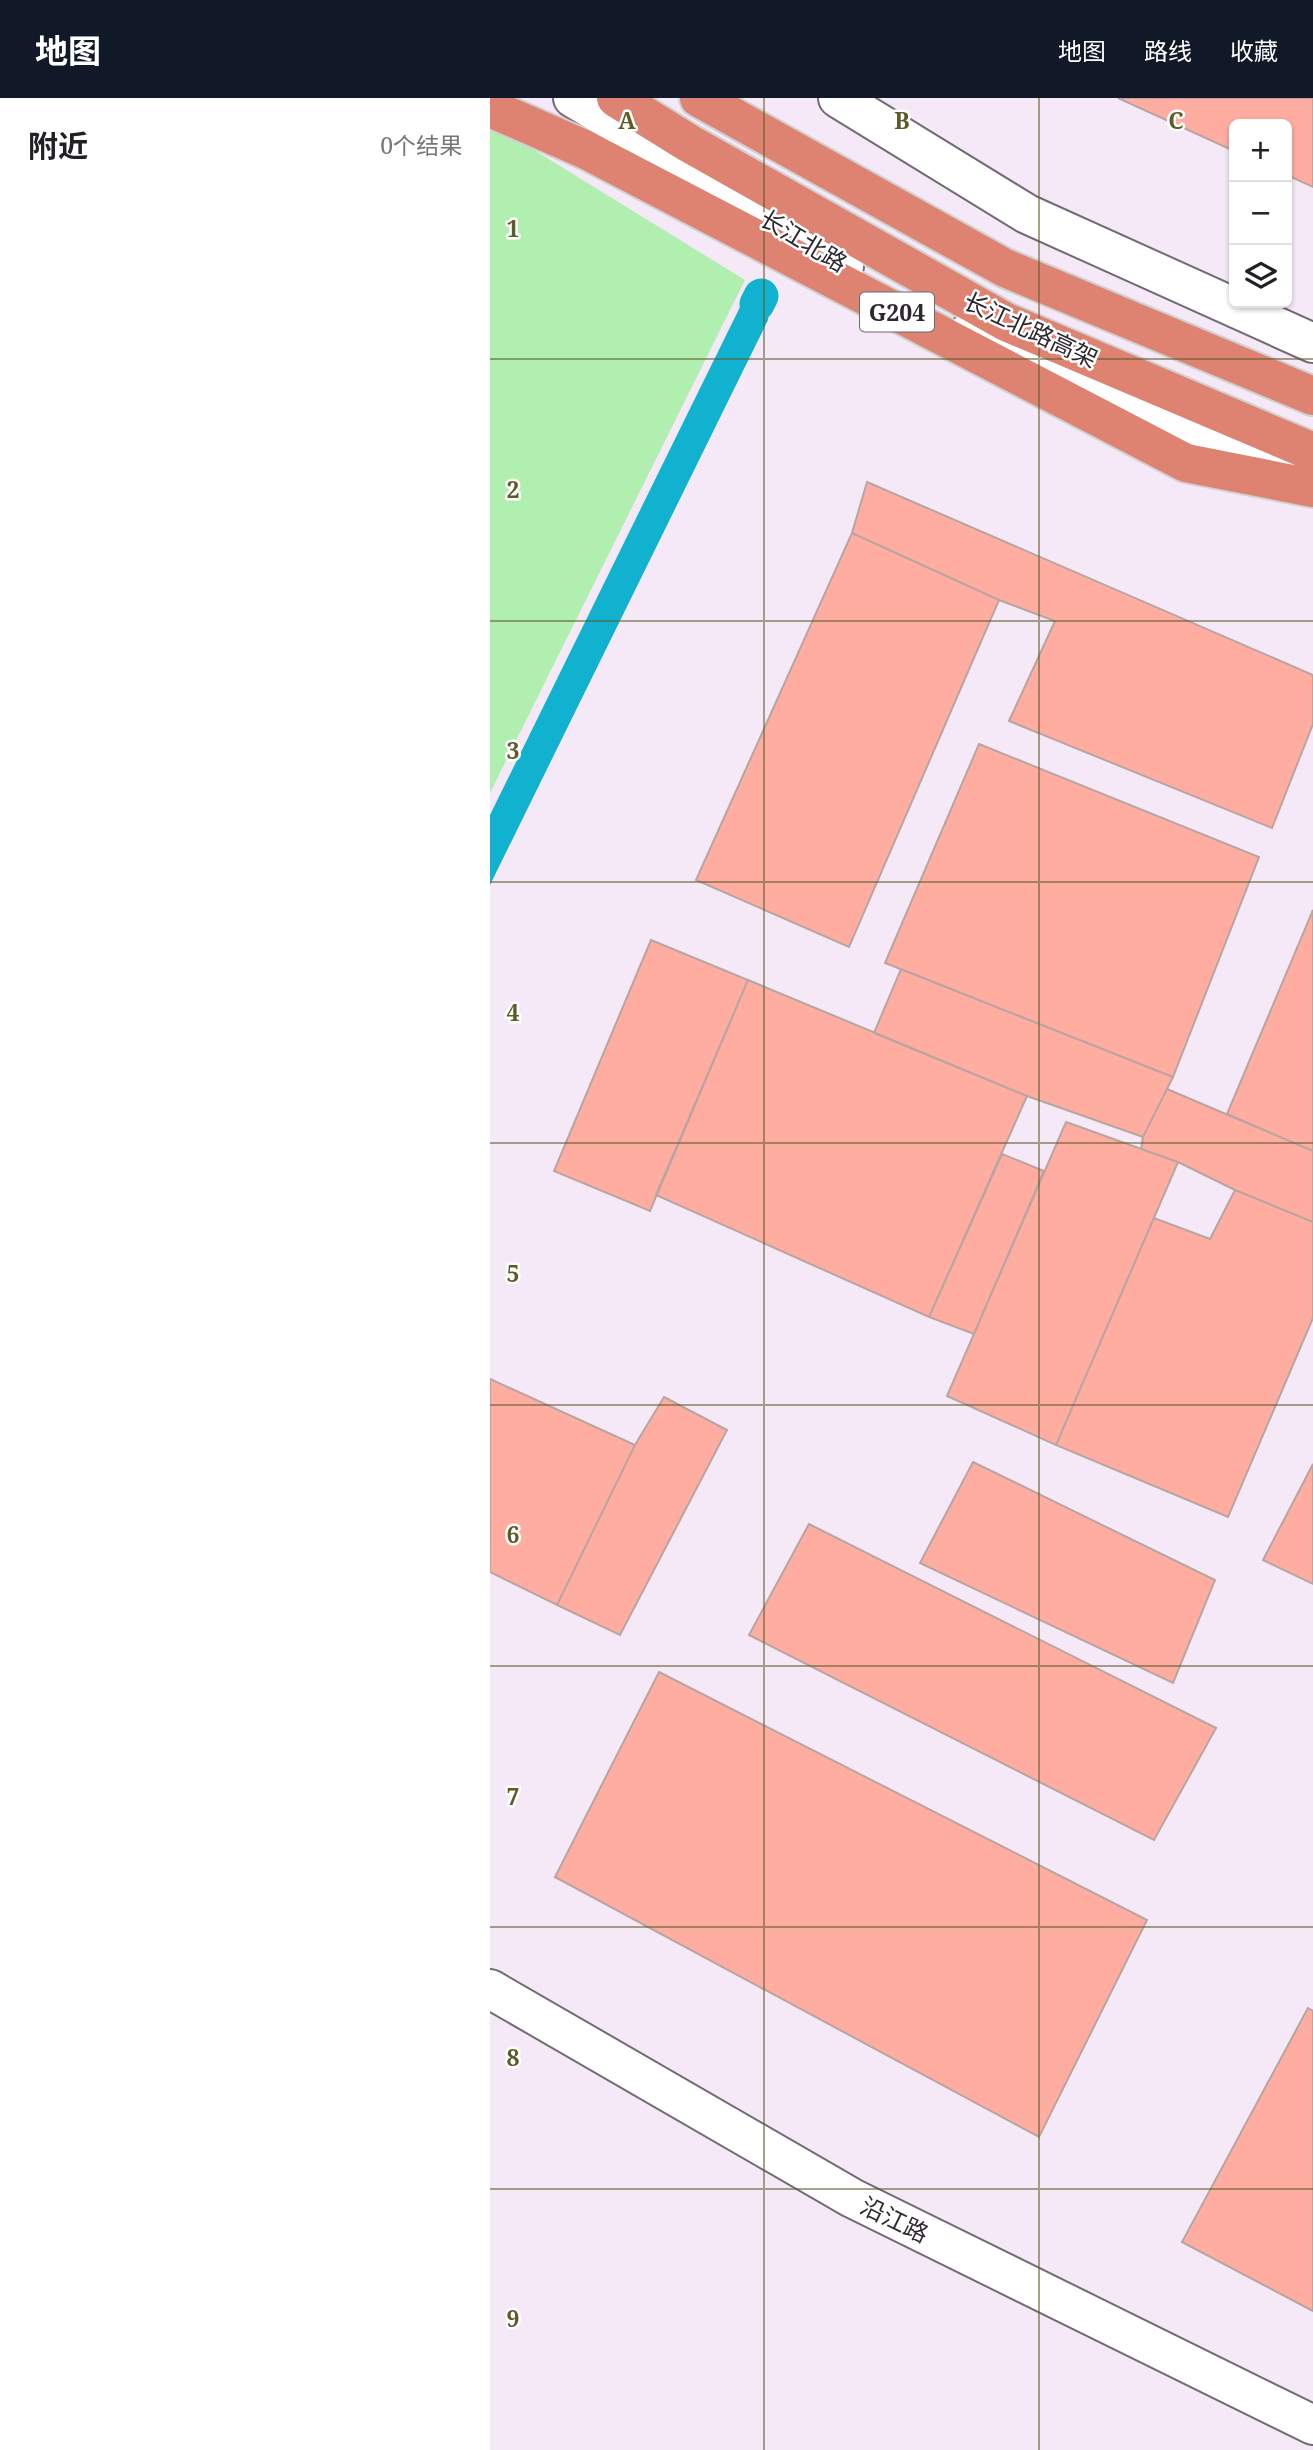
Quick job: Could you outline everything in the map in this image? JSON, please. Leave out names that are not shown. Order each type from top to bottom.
[{"type":"highway","name":"长江北路高架","points":[[615,98],[690,144],[1006,322],[1313,452]]},
{"type":"highway","name":"长江北路高架","points":[[699,98],[1004,268],[1313,396]]},
{"type":"highway","name":"G204","points":[[490,107],[584,149],[1186,463],[1313,488]]},
{"type":"main road","name":"长江北路","points":[[573,98],[681,162],[810,246],[964,330],[1313,482]]},
{"type":"main road","points":[[838,98],[1027,214],[1313,343]]},
{"type":"main road","name":"沿江路","points":[[490,1989],[852,2198],[1313,2425]]},
{"type":"green space","points":[[490,123],[745,280],[490,793]]},
{"type":"water","points":[[747,303],[757,304],[769,311],[768,320],[490,885],[490,815],[740,307]]},
{"type":"building","points":[[1118,98],[1313,98],[1313,187],[1292,177],[1292,119],[1229,119],[1229,149]]},
{"type":"building","points":[[867,482],[1313,675],[1313,724],[1272,828],[1009,721],[1055,621],[999,600],[852,533]]},
{"type":"building","points":[[852,533],[999,600],[849,947],[696,880]]},
{"type":"building","points":[[979,744],[1259,857],[1173,1077],[885,963]]},
{"type":"building","points":[[1313,910],[1313,1151],[1227,1114]]},
{"type":"building","points":[[651,940],[748,980],[650,1211],[554,1171]]},
{"type":"building","points":[[901,969],[1173,1077],[1143,1137],[1027,1096],[874,1033]]},
{"type":"building","points":[[748,980],[1027,1096],[929,1317],[656,1195]]},
{"type":"building","points":[[1167,1089],[1313,1151],[1313,1222],[1235,1190],[1178,1162],[1141,1149],[1143,1137]]},
{"type":"building","points":[[1066,1122],[1178,1162],[1056,1445],[947,1396]]},
{"type":"building","points":[[1002,1154],[1044,1171],[974,1334],[929,1317]]},
{"type":"building","points":[[1235,1190],[1313,1222],[1313,1318],[1228,1517],[1056,1445],[1154,1218],[1210,1239]]},
{"type":"building","points":[[490,1379],[635,1445],[557,1605],[490,1572]]},
{"type":"building","points":[[664,1397],[727,1430],[620,1635],[557,1605],[635,1445]]},
{"type":"building","points":[[973,1462],[1215,1580],[1173,1683],[920,1563]]},
{"type":"building","points":[[1313,1464],[1313,1584],[1263,1560]]},
{"type":"building","points":[[809,1524],[1216,1728],[1154,1840],[749,1635]]},
{"type":"building","points":[[659,1672],[1147,1920],[1039,2137],[555,1877]]},
{"type":"building","points":[[1308,2008],[1313,2011],[1313,2311],[1182,2242]]},
{"type":"waterway","points":[[757,304],[761,296]]}]
